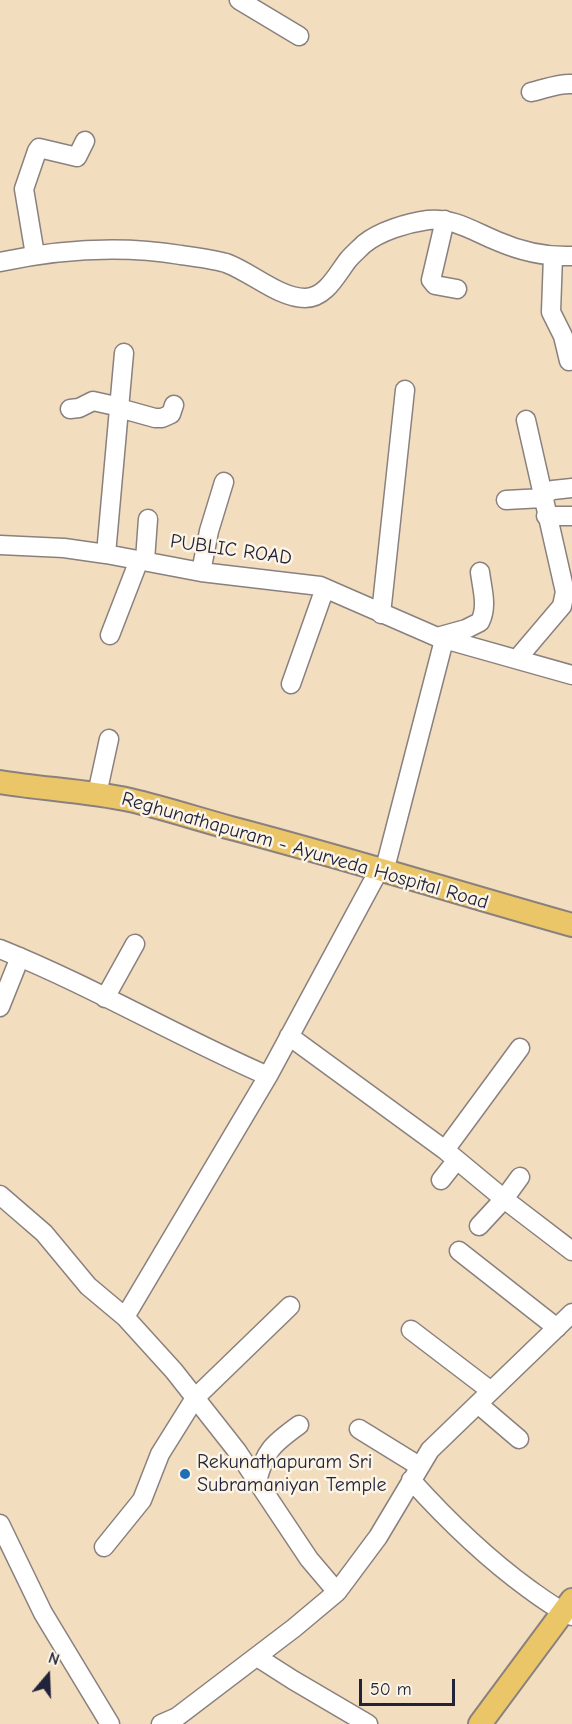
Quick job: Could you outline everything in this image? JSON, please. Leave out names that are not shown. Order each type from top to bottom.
[{"type":"main road","name":"Reghunathapuram - Ayurveda Hospital Road","points":[[0,782],[130,801],[299,844],[382,871],[572,925]]},
{"type":"main road","points":[[480,1724],[569,1609]]},
{"type":"street","points":[[239,0],[299,36]]},
{"type":"street","points":[[531,92],[555,85],[572,84]]},
{"type":"street","points":[[35,255],[24,189],[36,151],[39,148],[77,157],[85,141]]},
{"type":"street","points":[[0,262],[35,255],[121,248],[148,250],[226,263],[286,294],[305,298],[312,297],[323,290],[348,260],[366,243],[384,233],[428,220],[445,220],[524,250],[554,256],[572,256]]},
{"type":"street","points":[[445,220],[431,280],[435,285],[457,289]]},
{"type":"street","points":[[554,256],[551,312],[563,336],[569,361]]},
{"type":"street","points":[[106,554],[124,353]]},
{"type":"street","points":[[381,614],[405,390]]},
{"type":"street","points":[[70,409],[79,408],[96,400],[162,418],[171,414],[174,405]]},
{"type":"street","points":[[517,659],[550,621],[564,599],[542,497],[539,472],[526,420]]},
{"type":"street","points":[[201,572],[209,531],[224,482]]},
{"type":"street","points":[[506,500],[542,497],[553,490],[572,488]]},
{"type":"street","points":[[546,516],[572,516]]},
{"type":"street","points":[[110,635],[145,560],[152,524]]},
{"type":"street","name":"PUBLIC ROAD","points":[[0,545],[64,548],[145,560],[201,572],[309,584],[325,588],[441,639],[572,675]]},
{"type":"street","points":[[125,1317],[268,1076],[382,871],[441,639],[480,622],[484,612],[485,603],[480,572]]},
{"type":"street","points":[[291,684],[325,588]]},
{"type":"street","points":[[97,795],[109,739]]},
{"type":"street","points":[[105,998],[135,944]]},
{"type":"street","points":[[0,949],[268,1076]]},
{"type":"street","points":[[0,1006],[20,957]]},
{"type":"street","points":[[289,1036],[450,1155],[572,1250]]},
{"type":"street","points":[[441,1180],[450,1155],[520,1048]]},
{"type":"street","points":[[479,1226],[504,1199],[520,1177]]},
{"type":"street","points":[[0,1195],[44,1233],[88,1286],[125,1317],[195,1398],[237,1450],[309,1559],[337,1592]]},
{"type":"street","points":[[459,1251],[557,1328]]},
{"type":"street","points":[[104,1547],[142,1500],[160,1454],[195,1398],[290,1306]]},
{"type":"street","points":[[161,1724],[177,1717],[257,1657],[337,1592],[365,1557],[430,1450],[572,1313]]},
{"type":"street","points":[[411,1330],[485,1398],[519,1439]]},
{"type":"street","points":[[257,1482],[262,1461],[267,1453],[280,1438],[300,1425]]},
{"type":"street","points":[[358,1429],[415,1473],[469,1541],[512,1576],[569,1609]]},
{"type":"street","points":[[0,1524],[43,1613],[110,1724]]},
{"type":"street","points":[[257,1657],[368,1724]]},
{"type":"place","name":"Rekunathapuram Sri Subramaniyan Temple","points":[[185,1474]]}]
